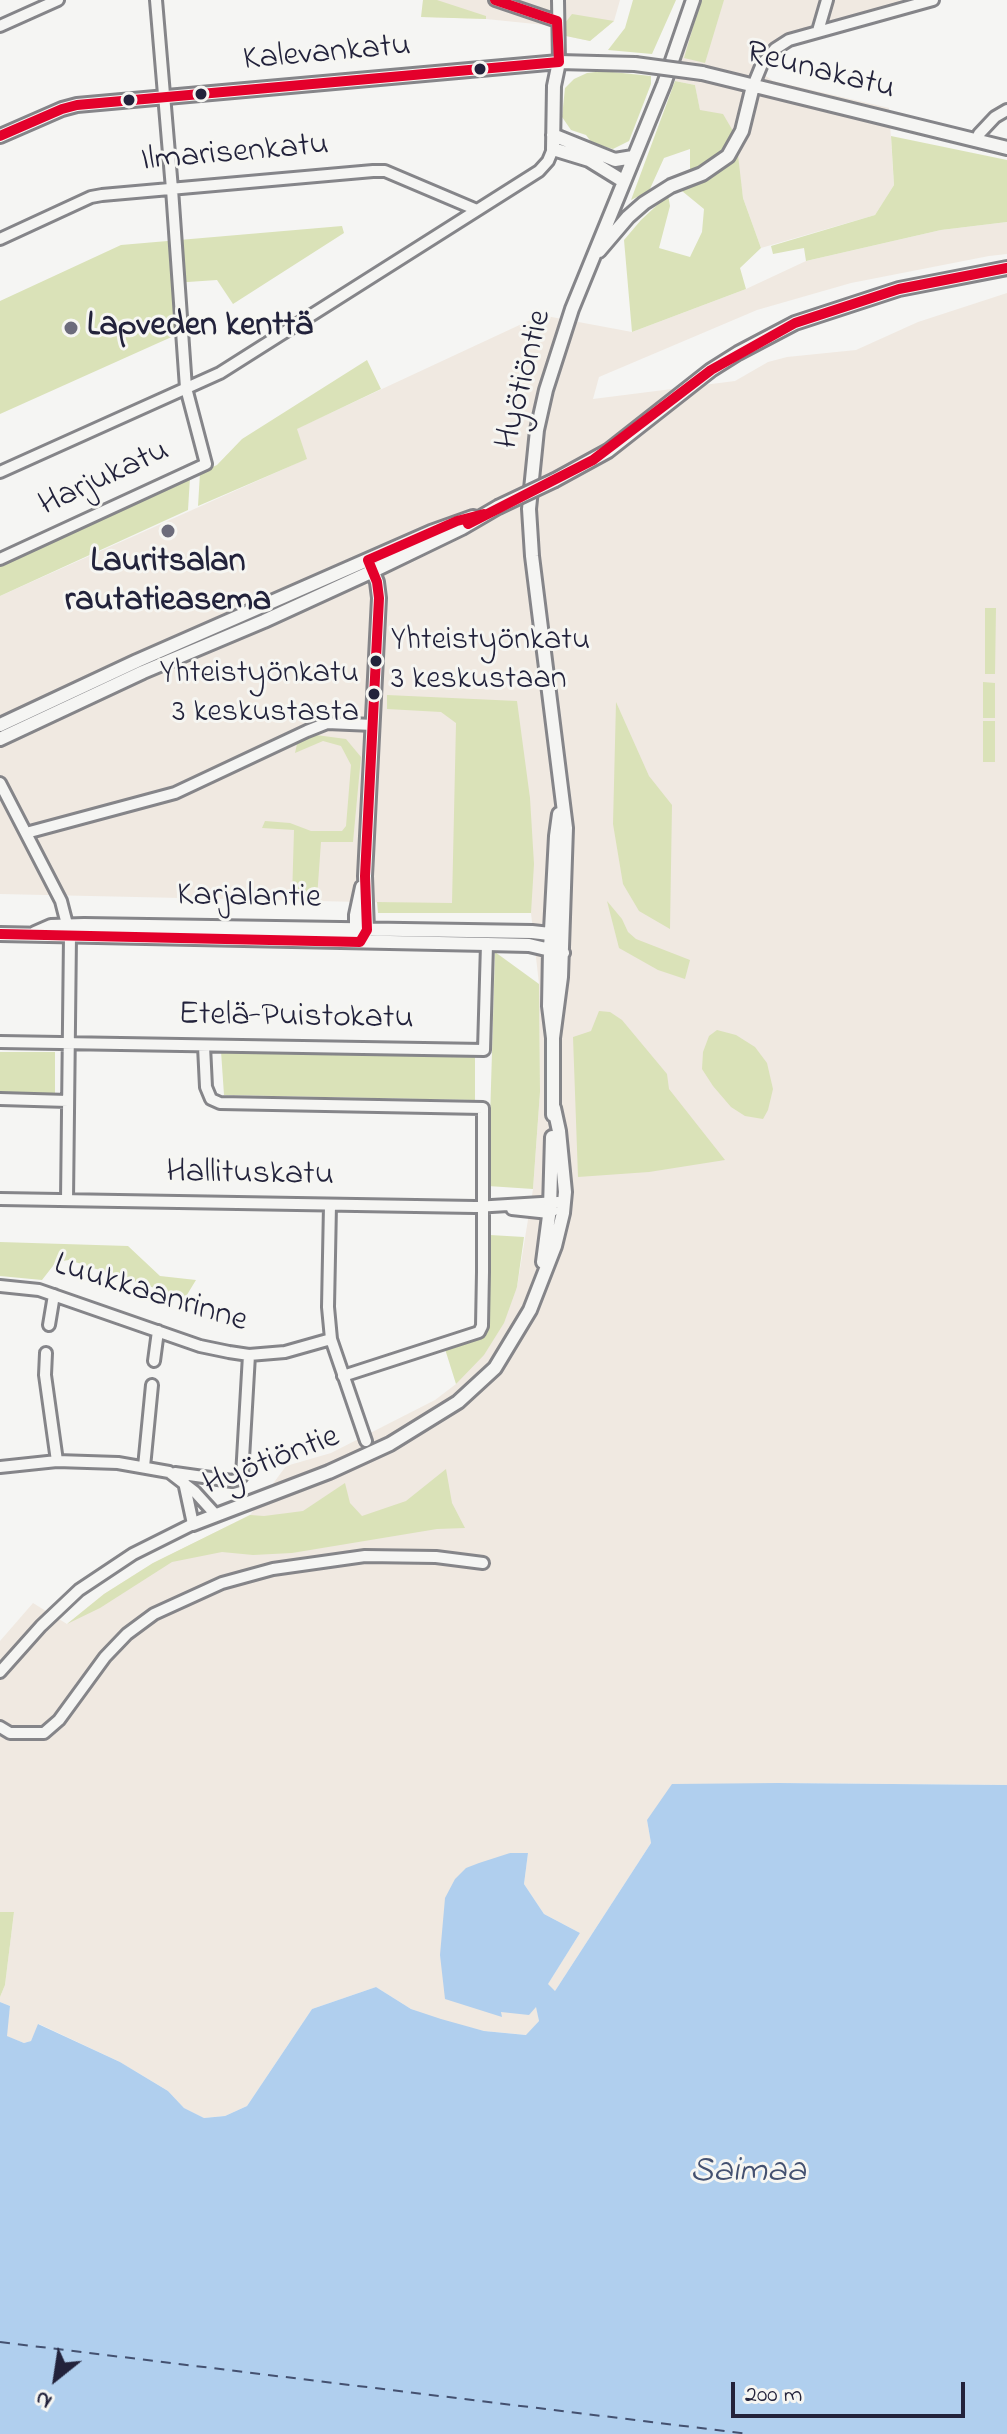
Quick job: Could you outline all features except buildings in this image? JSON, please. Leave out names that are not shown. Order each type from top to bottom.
[{"type":"main road","name":"Hyötiöntie","points":[[540,1285],[550,1207],[554,1108],[553,1038],[549,1006],[556,951],[556,836],[562,795],[537,612],[529,509],[537,430],[562,338],[664,84],[693,0]]},
{"type":"main road","name":"Kalevankatu","points":[[0,136],[77,105],[559,62],[617,63]]},
{"type":"main road","points":[[553,142],[554,86],[559,62]]},
{"type":"main road","name":"Reunakatu","points":[[617,63],[702,73],[1007,148]]},
{"type":"main road","points":[[592,259],[644,203],[671,186],[702,174],[728,156],[742,131],[753,86]]},
{"type":"main road","points":[[553,142],[615,160],[633,157]]},
{"type":"main road","points":[[553,142],[623,181]]},
{"type":"main road","points":[[0,739],[143,672],[264,621],[457,521],[484,514],[555,480],[608,451],[720,364],[795,323],[899,289],[1007,268]]},
{"type":"main road","points":[[361,933],[357,907],[365,876],[379,598],[371,565]]},
{"type":"main road","points":[[0,725],[137,661],[371,565]]},
{"type":"main road","name":"Karjalantie","points":[[0,934],[69,930],[556,936]]},
{"type":"main road","name":"Karjalantie","points":[[361,933],[529,945],[556,951]]},
{"type":"main road","name":"Hyötiöntie","points":[[193,1524],[360,1459],[390,1444],[458,1402],[495,1368],[517,1334],[540,1285],[555,1246],[565,1202],[554,1108]]},
{"type":"street","points":[[0,26],[58,0]]},
{"type":"street","points":[[156,0],[186,388]]},
{"type":"street","points":[[495,0],[557,21]]},
{"type":"street","points":[[558,0],[559,62]]},
{"type":"street","points":[[818,31],[827,0]]},
{"type":"street","points":[[753,86],[758,70],[775,49],[789,40],[933,0]]},
{"type":"street","points":[[976,141],[995,117],[1007,110]]},
{"type":"street","points":[[0,472],[220,373],[539,171],[548,161],[553,142]]},
{"type":"street","name":"Ilmarisenkatu","points":[[0,239],[91,197],[102,195],[385,171],[477,210]]},
{"type":"street","name":"Harjukatu","points":[[0,559],[206,464],[186,388]]},
{"type":"street","points":[[26,833],[175,793],[327,723],[373,725]]},
{"type":"street","points":[[0,783],[61,901],[69,930],[67,1200]]},
{"type":"street","name":"Etelä-Puistokatu","points":[[0,1042],[484,1050],[487,944]]},
{"type":"street","points":[[204,1046],[206,1087],[211,1099],[220,1103],[483,1108],[482,1326],[479,1332],[343,1376]]},
{"type":"street","points":[[0,1099],[68,1101]]},
{"type":"street","name":"Hallituskatu","points":[[0,1199],[482,1207],[550,1207],[565,1202]]},
{"type":"street","points":[[330,1205],[328,1307],[331,1339],[366,1441]]},
{"type":"street","name":"Luukkaanrinne","points":[[0,1286],[39,1290],[200,1346],[249,1355],[285,1352],[331,1339]]},
{"type":"street","points":[[49,1325],[54,1295]]},
{"type":"street","points":[[154,1361],[158,1331]]},
{"type":"street","points":[[46,1353],[45,1375],[57,1461]]},
{"type":"street","points":[[0,1467],[57,1461],[118,1463],[221,1480],[239,1479],[244,1453],[249,1355]]},
{"type":"street","points":[[144,1467],[152,1385]]},
{"type":"street","points":[[169,1472],[184,1482],[215,1514]]},
{"type":"street","points":[[184,1482],[193,1524]]},
{"type":"street","name":"Hyötiöntie","points":[[0,1672],[79,1590],[133,1554],[193,1524]]},
{"type":"street","points":[[0,1727],[10,1733],[44,1733],[59,1720],[105,1657],[127,1634],[154,1614],[222,1583],[273,1569],[365,1556],[436,1557],[483,1563]]},
{"type":"shaded area","points":[[423,0],[620,0],[614,21],[590,41],[566,36],[555,26],[422,17]]},
{"type":"shaded area","points":[[701,0],[911,0],[908,10],[792,43],[760,72],[773,81],[889,108],[894,185],[875,215],[761,248],[743,198],[733,131],[700,111],[695,85],[675,81]]},
{"type":"shaded area","points":[[1007,222],[1007,254],[851,283],[757,310],[599,377],[593,399],[735,381],[768,362],[856,350],[918,322],[1007,293],[1007,1785],[778,1783],[647,1820],[651,1843],[555,1991],[547,1985],[580,1933],[544,1914],[524,1884],[528,1853],[509,1853],[539,2021],[527,2035],[484,2031],[441,2021],[411,2009],[376,1987],[312,2009],[247,2106],[225,2116],[204,2118],[184,2108],[168,2091],[120,2062],[39,2024],[31,2041],[24,2043],[6,2036],[10,2006],[0,2002],[0,1997],[5,1985],[14,1912],[0,1912],[0,1641],[33,1603],[67,1624],[104,1594],[153,1563],[250,1515],[286,1466],[331,1453],[435,1400],[456,1384],[517,1287],[533,1189],[540,1092],[539,984],[531,913],[452,904],[0,894],[0,596],[306,459],[296,429],[541,315],[632,332],[746,289],[806,261],[941,230]]},
{"type":"green space","points":[[423,0],[437,0],[486,16],[486,19],[421,17]]},
{"type":"green space","points":[[633,0],[676,0],[652,54],[608,50],[625,28]]},
{"type":"green space","points":[[701,0],[724,0],[705,63],[684,58]]},
{"type":"green space","points":[[572,14],[614,21],[590,41],[566,36],[565,23]]},
{"type":"green space","points":[[603,71],[651,76],[651,84],[629,141],[613,149],[592,143],[586,135],[571,130],[562,117],[565,88],[587,73]]},
{"type":"green space","points":[[675,81],[695,85],[700,110],[723,114],[733,131],[724,151],[712,164],[690,172],[690,149],[664,158],[649,191],[631,200]]},
{"type":"green space","points":[[891,136],[1007,160],[1007,222],[941,230],[806,261],[804,248],[773,254],[771,246],[875,215],[894,185]]},
{"type":"green space","points":[[738,155],[743,198],[761,248],[740,268],[746,289],[632,332],[624,240],[668,195],[670,206],[659,248],[690,257],[702,232],[704,209],[682,191],[707,179]]},
{"type":"green space","points":[[342,226],[344,233],[233,304],[217,280],[173,283],[176,335],[0,414],[0,301],[121,245]]},
{"type":"green space","points":[[367,360],[381,389],[297,429],[307,459],[198,506],[200,473],[217,465],[242,439]]},
{"type":"green space","points":[[190,477],[188,510],[0,596],[0,566]]},
{"type":"green space","points":[[985,608],[996,608],[995,674],[985,674]]},
{"type":"green space","points":[[983,682],[995,683],[995,718],[983,718]]},
{"type":"green space","points":[[387,695],[517,701],[530,798],[534,864],[531,913],[378,913],[377,902],[452,903],[456,723],[441,712],[387,709]]},
{"type":"green space","points":[[616,702],[649,776],[672,805],[670,929],[639,911],[623,884],[613,824]]},
{"type":"green space","points":[[983,721],[995,721],[995,762],[983,762]]},
{"type":"green space","points":[[316,735],[346,739],[361,757],[353,842],[321,842],[317,898],[292,898],[294,830],[262,828],[265,821],[290,823],[311,831],[342,831],[346,826],[351,765],[341,746],[323,741],[295,753],[297,744]]},
{"type":"green space","points":[[607,901],[636,939],[690,960],[685,979],[658,970],[619,948]]},
{"type":"green space","points":[[495,952],[539,984],[540,1092],[533,1189],[488,1186]]},
{"type":"green space","points":[[599,1011],[610,1012],[622,1020],[667,1074],[669,1089],[725,1160],[649,1172],[578,1177],[573,1037],[591,1031]]},
{"type":"green space","points":[[717,1030],[736,1035],[755,1047],[767,1063],[773,1089],[763,1119],[745,1116],[731,1107],[702,1069],[703,1052],[709,1036]]},
{"type":"green space","points":[[221,1051],[475,1055],[475,1100],[224,1095]]},
{"type":"green space","points":[[0,1052],[55,1052],[55,1094],[0,1093]]},
{"type":"green space","points":[[490,1235],[524,1237],[517,1287],[504,1323],[484,1355],[456,1384],[445,1349],[487,1333]]},
{"type":"green space","points":[[0,1242],[128,1246],[160,1276],[196,1280],[185,1298],[69,1260],[56,1262],[42,1280],[0,1276]]},
{"type":"green space","points":[[446,1469],[452,1503],[465,1528],[437,1529],[292,1553],[253,1555],[222,1552],[172,1562],[100,1608],[67,1624],[104,1594],[153,1563],[250,1515],[303,1511],[345,1483],[350,1503],[362,1516],[406,1501]]},
{"type":"green space","points":[[0,1912],[14,1912],[5,1985],[0,1997]]},
{"type":"water","name":"Saimaa","points":[[672,1784],[1007,1785],[1007,2434],[0,2434],[0,2002],[10,2006],[7,2036],[24,2043],[31,2041],[38,2024],[120,2062],[168,2091],[184,2108],[204,2118],[225,2116],[247,2106],[312,2009],[376,1987],[411,2009],[441,2019],[484,2031],[526,2035],[539,2021],[536,2007],[529,2015],[501,2012],[502,2017],[445,1999],[440,1955],[445,1898],[455,1879],[466,1868],[510,1853],[528,1853],[524,1884],[544,1914],[580,1933],[548,1984],[555,1991],[651,1843],[647,1820]]},
{"type":"ferry route","points":[[0,2342],[749,2434]]},
{"type":"transit line","name":"200","points":[[0,136],[77,105],[559,62],[557,21],[495,0]]},
{"type":"transit line","name":"200","points":[[468,524],[593,460],[711,370],[795,323],[899,289],[1007,268]]},
{"type":"transit line","name":"200","points":[[0,934],[360,942],[367,930],[365,876],[379,598],[377,582],[368,560],[457,521],[484,514]]},
{"type":"place","name":"Lapveden kenttä","points":[[71,328]]},
{"type":"place","name":"Lauritsalan rautatieasema","points":[[168,531]]},
{"type":"place","name":"Yhteistyönkatu 3 keskustaan","points":[[376,661]]},
{"type":"place","name":"Yhteistyönkatu 3 keskustasta","points":[[374,694]]}]
